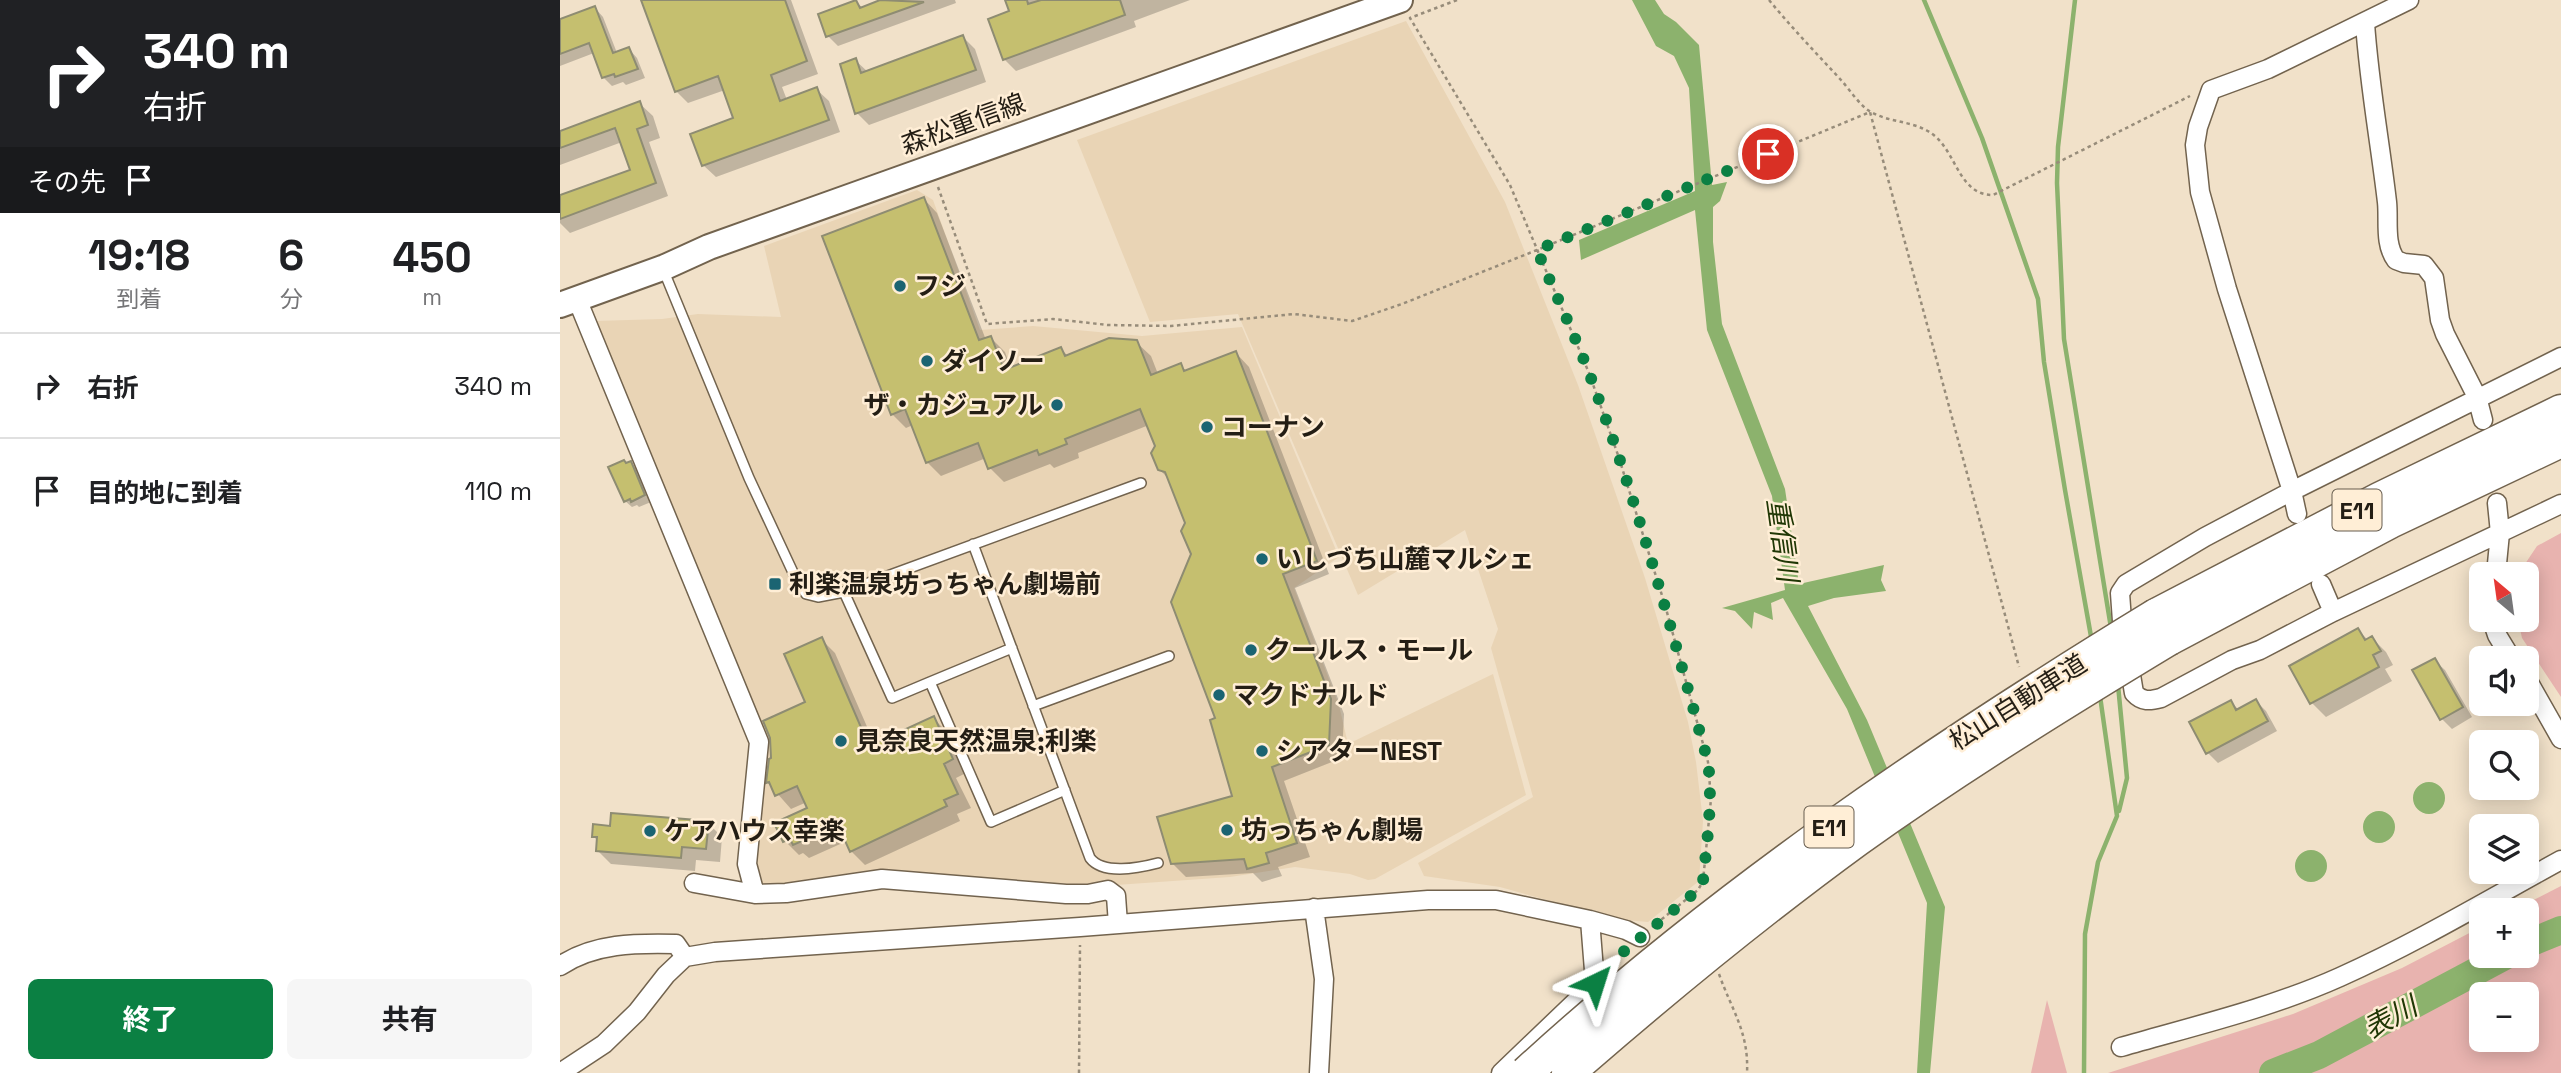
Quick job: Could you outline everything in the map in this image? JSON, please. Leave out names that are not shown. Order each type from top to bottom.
[{"type":"highway","name":"松山自動車道","points":[[1526,1073],[1637,977],[1730,902],[1843,817],[1969,732],[2163,627],[2379,499],[2561,411]]},
{"type":"highway","name":"松山自動車道","points":[[1568,1073],[1746,924],[1858,840],[2163,627],[2561,441]]},
{"type":"main road","name":"森松重信線","points":[[569,302],[663,268],[709,247],[1393,6]]},
{"type":"street","points":[[2297,514],[2227,289],[2200,192],[2195,145],[2198,127],[2211,90],[2250,77],[2409,0]]},
{"type":"street","points":[[2365,23],[2368,71],[2387,201],[2391,252],[2401,262],[2424,265],[2431,271],[2440,320],[2477,397],[2483,420]]},
{"type":"street","points":[[569,302],[759,742],[747,864],[755,894]]},
{"type":"street","points":[[2561,357],[2292,491],[2205,537],[2126,584],[2120,593],[2122,621],[2134,693],[2140,699],[2150,701],[2161,698],[2561,503]]},
{"type":"street","points":[[2497,503],[2500,533],[2497,562]]},
{"type":"street","points":[[2321,584],[2333,612]]},
{"type":"street","points":[[2539,700],[2561,739]]},
{"type":"street","points":[[2121,1047],[2239,1013],[2337,978],[2427,934],[2561,860]]},
{"type":"street","points":[[694,883],[755,894],[786,893],[882,879],[1066,894],[1108,890],[1116,896],[1118,924]]},
{"type":"street","points":[[560,1073],[604,1044],[637,1012],[666,975],[685,957],[715,952],[1428,900],[1496,900],[1590,920],[1626,930],[1640,937]]},
{"type":"street","points":[[1314,908],[1324,979],[1319,1073]]},
{"type":"street","points":[[1501,1073],[1595,983],[1590,920]]},
{"type":"street","points":[[560,966],[592,950],[621,946],[676,944],[685,957]]},
{"type":"lane","points":[[663,268],[749,478],[797,581],[803,591],[812,596],[822,597],[844,592],[1142,482]]},
{"type":"lane","points":[[974,544],[1090,858],[1102,867],[1143,867],[1158,863]]},
{"type":"lane","points":[[844,592],[892,698],[1012,648]]},
{"type":"lane","points":[[1034,706],[1169,656]]},
{"type":"lane","points":[[930,682],[991,822],[1065,790]]},
{"type":"path","points":[[1393,6],[1457,0]]},
{"type":"path","points":[[1769,0],[1870,112],[2019,667]]},
{"type":"path","points":[[1393,6],[1410,18],[1510,185],[1589,373],[1665,605],[1708,762],[1712,799],[1703,881],[1698,890],[1617,957],[1595,983]]},
{"type":"path","points":[[930,168],[986,324],[1053,319],[1108,325],[1171,327],[1294,314],[1352,321],[1537,250],[1870,112],[1917,125],[1933,134],[1943,144],[1966,183],[1983,195],[1993,195],[2188,97],[2211,90]]},
{"type":"path","points":[[1079,1073],[1080,927]]},
{"type":"path","points":[[1728,999],[1742,1027],[1748,1052],[1747,1073]]},
{"type":"shaded area","points":[[1406,21],[1505,202],[1578,385],[1645,578],[1688,722],[1703,821],[1699,881],[1648,922],[1615,919],[1500,887],[1424,876],[1418,863],[1533,797],[1491,648],[1498,629],[1465,530],[1358,595],[1238,314],[1150,322],[1077,140]]},
{"type":"shaded area","points":[[917,190],[933,200],[980,330],[1033,326],[1142,336],[1242,327],[1339,557],[1294,588],[1339,705],[1348,744],[1493,674],[1526,795],[1375,879],[1368,880],[1350,874],[1295,867],[1230,877],[1116,885],[1011,882],[908,871],[871,870],[759,887],[752,864],[765,745],[595,321],[662,319],[698,314],[781,317],[764,246]]},
{"type":"shaded area","points":[[2561,533],[2561,697],[2539,664],[2539,646],[2527,646],[2521,632],[2539,632],[2539,562],[2526,562],[2537,546]]},
{"type":"shaded area","points":[[2561,886],[2561,1073],[2108,1073],[2293,1014],[2402,968],[2469,933],[2469,968],[2539,968],[2538,898]]},
{"type":"shaded area","points":[[2047,1000],[2067,1073],[2031,1073]]},
{"type":"water","name":"重信川","points":[[1632,0],[1655,0],[1664,14],[1699,45],[1712,185],[1727,182],[1720,201],[1713,207],[1713,242],[1722,324],[1785,489],[1799,584],[1884,565],[1881,580],[1886,591],[1834,598],[1808,606],[1867,720],[1945,907],[1930,1073],[1917,1073],[1927,903],[1847,709],[1783,598],[1771,603],[1773,620],[1754,612],[1752,629],[1735,611],[1722,608],[1785,590],[1772,496],[1707,330],[1695,210],[1581,260],[1579,240],[1695,191],[1689,88],[1674,56],[1656,46]]},
{"type":"water","points":[[2429,782],[2440,787],[2445,798],[2440,809],[2429,814],[2418,809],[2413,798],[2418,787]]},
{"type":"water","points":[[2379,811],[2390,816],[2395,827],[2390,838],[2379,843],[2368,838],[2363,827],[2368,816]]},
{"type":"water","points":[[2311,850],[2322,855],[2327,866],[2322,877],[2311,882],[2300,877],[2295,866],[2300,855]]},
{"type":"building","points":[[641,0],[785,0],[807,61],[771,75],[780,101],[817,87],[829,120],[702,166],[690,134],[733,118],[718,76],[675,92]]},
{"type":"building","points":[[856,0],[860,8],[880,0],[924,2],[826,37],[818,14]]},
{"type":"building","points":[[1005,0],[1027,0],[1028,4],[1041,0],[1120,0],[1125,15],[1003,60],[988,19],[1009,11]]},
{"type":"building","points":[[595,6],[613,53],[629,47],[638,69],[615,77],[614,74],[602,78],[589,43],[560,54],[560,19]]},
{"type":"building","points":[[963,35],[976,70],[855,114],[840,64],[856,58],[861,73]]},
{"type":"building","points":[[640,101],[648,125],[637,129],[656,183],[560,219],[560,195],[630,170],[615,128],[560,148],[560,131]]},
{"type":"building","points":[[924,197],[979,340],[991,336],[1004,370],[1061,347],[1065,356],[1109,338],[1137,340],[1151,375],[1181,363],[1184,371],[1236,351],[1317,561],[1283,574],[1331,699],[1329,745],[1272,767],[1297,843],[1266,853],[1269,863],[1247,869],[1244,859],[1171,864],[1157,817],[1232,796],[1210,720],[1215,718],[1171,602],[1191,554],[1181,531],[1185,523],[1165,472],[1158,470],[1151,453],[1155,446],[1140,409],[1065,439],[1067,444],[1039,455],[1037,450],[988,469],[978,443],[926,463],[905,409],[891,415],[822,236]]},
{"type":"building","points":[[624,460],[626,463],[631,461],[645,495],[631,502],[630,499],[624,502],[608,467]]},
{"type":"building","points":[[2358,628],[2365,640],[2372,636],[2381,651],[2373,655],[2379,667],[2310,704],[2289,666]]},
{"type":"building","name":"見奈良天然温泉;利楽","points":[[822,637],[869,746],[934,716],[953,759],[944,764],[958,794],[944,800],[947,806],[850,852],[838,825],[793,845],[790,839],[783,842],[774,823],[807,808],[797,786],[775,796],[769,782],[766,783],[771,758],[770,738],[763,721],[805,702],[784,654]]},
{"type":"building","points":[[2435,658],[2463,707],[2440,720],[2412,670]]},
{"type":"building","points":[[2256,699],[2268,721],[2206,754],[2189,722],[2231,700],[2236,710]]},
{"type":"building","name":"ケアハウス幸楽","points":[[611,813],[709,821],[706,849],[682,847],[681,858],[596,851],[597,837],[592,837],[593,824],[610,826]]},
{"type":"waterway","points":[[1924,0],[1982,138],[2038,299],[2044,362],[2092,642]]},
{"type":"waterway","points":[[2075,0],[2058,147],[2057,183],[2064,339],[2111,628]]},
{"type":"waterway","points":[[2118,685],[2127,778],[2119,811]]},
{"type":"waterway","points":[[2084,1073],[2085,934],[2098,862],[2117,816],[2100,696]]},
{"type":"waterway","name":"表川","points":[[2539,939],[2561,930]]},
{"type":"waterway","name":"表川","points":[[2273,1073],[2319,1055],[2482,968]]},
{"type":"place","name":"フジ","points":[[900,286]]},
{"type":"place","name":"ダイソー","points":[[927,361]]},
{"type":"place","name":"ザ・カジュアル","points":[[1057,405]]},
{"type":"place","name":"コーナン","points":[[1207,427]]},
{"type":"place","name":"いしづち山麓マルシェ","points":[[1262,559]]},
{"type":"place","name":"利楽温泉坊っちゃん劇場前","points":[[775,584]]},
{"type":"place","name":"クールス・モール","points":[[1251,650]]},
{"type":"place","name":"マクドナルド","points":[[1219,695]]},
{"type":"place","name":"見奈良天然温泉;利楽","points":[[841,741]]},
{"type":"place","name":"シアターNEST","points":[[1262,751]]},
{"type":"place","name":"坊っちゃん劇場","points":[[1227,830]]},
{"type":"place","name":"ケアハウス幸楽","points":[[650,831]]},
{"type":"route","points":[[1595,983],[1617,957],[1698,890],[1703,881],[1712,799],[1708,762],[1639,520],[1589,373],[1537,250],[1768,154]]}]
